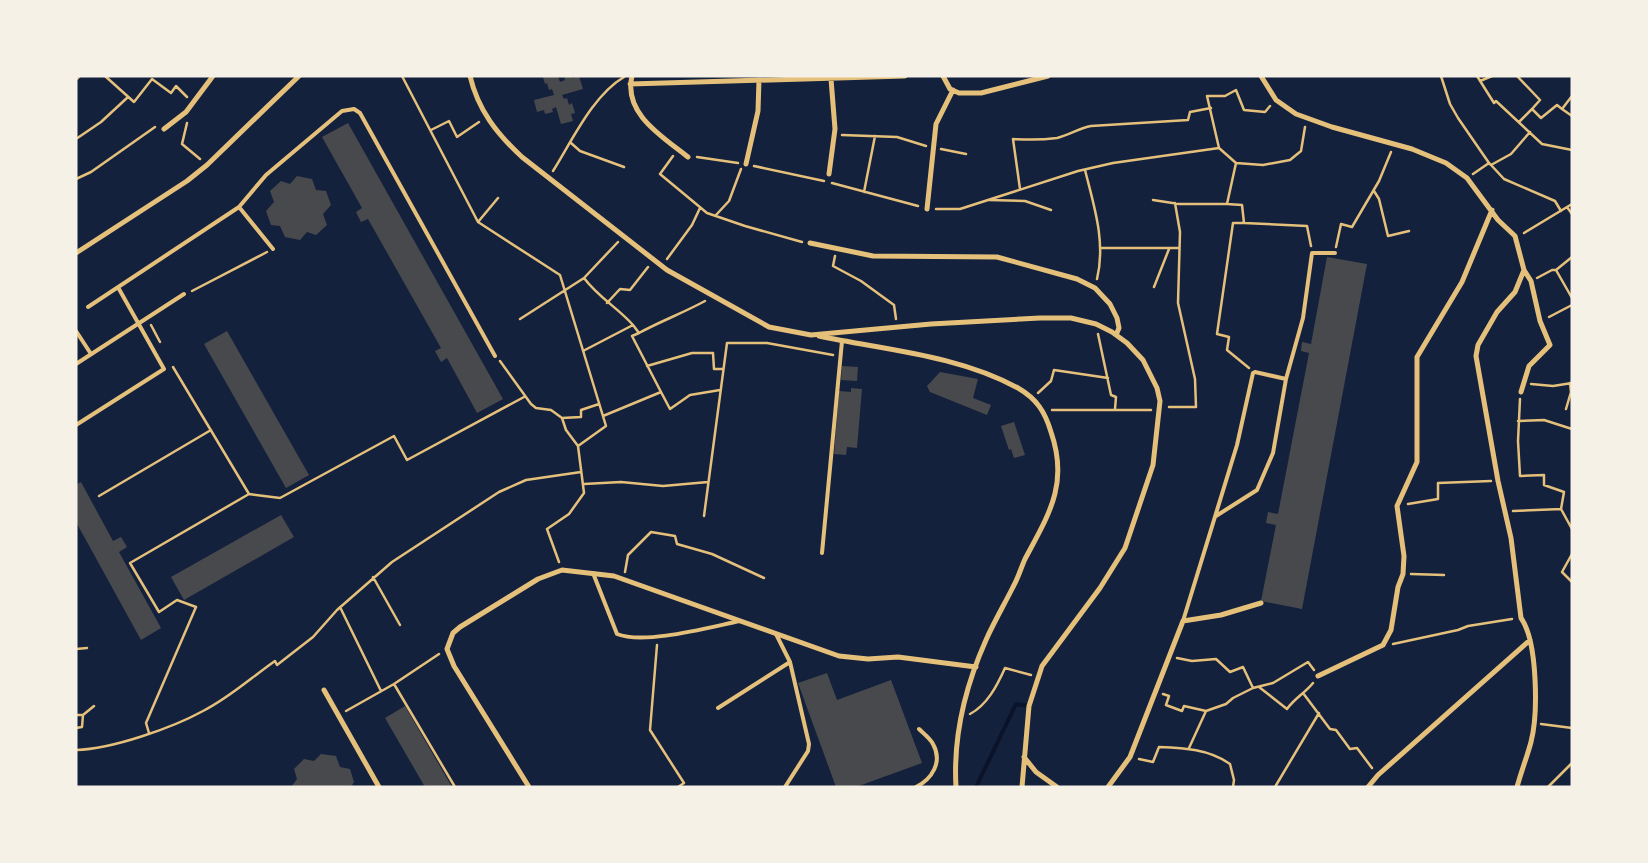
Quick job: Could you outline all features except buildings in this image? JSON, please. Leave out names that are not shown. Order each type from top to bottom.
[{"type":"street","points":[[164,129],[186,112],[191,102],[213,76]]},
{"type":"street","points":[[76,252],[187,181],[207,165],[299,76]]},
{"type":"street","points":[[470,76],[476,96],[500,136],[549,178],[653,260],[713,297],[769,327],[950,361],[998,378],[1019,389],[1045,411],[1059,463],[1058,486],[1051,512],[986,640],[976,668],[960,720],[955,761],[956,787]]},
{"type":"street","points":[[632,76],[630,84],[631,96],[642,117],[688,157]]},
{"type":"street","points":[[630,84],[905,76]]},
{"type":"street","points":[[943,76],[945,83],[953,90],[968,94],[981,93],[1048,76]]},
{"type":"street","points":[[1261,76],[1276,100],[1285,108],[1307,118],[1438,159],[1467,178],[1515,236],[1524,270],[1532,281],[1540,321],[1550,345],[1529,366],[1521,392]]},
{"type":"street","points":[[829,174],[834,135],[831,79]]},
{"type":"street","points":[[744,164],[758,111],[759,80]]},
{"type":"street","points":[[927,209],[936,124],[953,90]]},
{"type":"street","points":[[1318,676],[1383,645],[1391,630],[1398,587],[1403,574],[1404,556],[1396,506],[1412,477],[1417,462],[1417,357],[1462,282],[1492,210]]},
{"type":"street","points":[[810,244],[873,256],[997,257],[1077,279],[1095,288],[1110,304],[1118,318],[1120,328],[1116,335]]},
{"type":"street","points":[[1516,787],[1531,741],[1537,690],[1530,640],[1526,625],[1521,618],[1505,512],[1476,356],[1478,345],[1497,312],[1515,292],[1524,270]]},
{"type":"street","points":[[811,335],[1059,317],[1096,324],[1116,335],[1143,360],[1157,388],[1160,409],[1153,465],[1125,548],[1100,588],[1042,666],[1028,706],[1022,787]]},
{"type":"street","points":[[529,787],[454,666],[447,649],[453,633],[460,627],[538,579],[562,570],[593,572],[624,580],[839,656],[852,658],[898,657],[976,668]]},
{"type":"street","points":[[1108,787],[1130,757],[1171,656],[1183,620],[1221,615],[1261,603]]},
{"type":"street","points":[[1368,787],[1378,775],[1530,640]]},
{"type":"street","points":[[324,690],[379,787]]},
{"type":"street","points":[[1024,757],[1036,772],[1057,787]]},
{"type":"lane","points":[[88,307],[239,207],[266,175],[342,112],[354,109],[360,113],[494,356]]},
{"type":"lane","points":[[239,207],[273,249]]},
{"type":"lane","points":[[1216,516],[1251,496],[1262,482],[1273,453],[1286,379],[1303,318],[1312,253],[1335,253]]},
{"type":"lane","points":[[76,424],[164,369],[119,288]]},
{"type":"lane","points":[[76,364],[184,294]]},
{"type":"lane","points":[[76,331],[91,354]]},
{"type":"lane","points":[[822,553],[842,341]]},
{"type":"lane","points":[[1183,620],[1237,445],[1254,372],[1286,379]]},
{"type":"lane","points":[[593,572],[617,634],[625,637],[657,636],[740,621]]},
{"type":"lane","points":[[776,634],[790,662],[809,744],[808,751],[785,787]]},
{"type":"lane","points":[[718,708],[790,662]]},
{"type":"lane","points":[[916,787],[929,780],[936,769],[936,755],[933,743],[919,729]]},
{"type":"lane","points":[[929,780],[930,787]]},
{"type":"path","points":[[105,76],[134,102],[152,79],[171,93],[176,86],[191,102]]},
{"type":"path","points":[[402,76],[432,130],[478,222],[560,275],[606,426],[578,446]]},
{"type":"path","points":[[549,178],[601,97],[612,84],[625,76]]},
{"type":"path","points":[[1442,76],[1450,104],[1490,164],[1504,179],[1555,201],[1561,211]]},
{"type":"path","points":[[1477,76],[1494,103],[1496,101],[1542,144],[1572,150]]},
{"type":"path","points":[[1480,81],[1492,76]]},
{"type":"path","points":[[1517,76],[1540,100],[1519,122]]},
{"type":"path","points":[[1276,100],[1265,112],[1244,110],[1236,90],[1225,96],[1207,96],[1219,148],[1236,163],[1263,165],[1290,160],[1300,151],[1307,118]]},
{"type":"path","points":[[76,139],[101,122],[128,96]]},
{"type":"path","points":[[1562,109],[1572,96]]},
{"type":"path","points":[[1532,109],[1541,118],[1556,105],[1572,116]]},
{"type":"path","points":[[1020,189],[1013,139],[1037,140],[1058,138],[1081,128],[1092,126],[1188,120],[1190,112],[1211,108]]},
{"type":"path","points":[[186,112],[187,128],[182,144],[207,165]]},
{"type":"path","points":[[432,130],[448,121],[457,137],[487,117]]},
{"type":"path","points":[[76,179],[99,167],[156,127],[164,129]]},
{"type":"path","points":[[1467,178],[1511,154],[1530,132]]},
{"type":"path","points":[[834,135],[897,137],[933,148],[966,154]]},
{"type":"path","points":[[864,192],[875,136]]},
{"type":"path","points":[[571,143],[580,151],[624,167]]},
{"type":"path","points":[[1335,253],[1341,224],[1352,227],[1373,190],[1395,144]]},
{"type":"path","points":[[688,157],[702,156],[744,164],[927,209],[960,209],[1020,189],[1113,163],[1219,148]]},
{"type":"path","points":[[678,149],[660,174],[700,208],[745,226],[810,244]]},
{"type":"path","points":[[1227,204],[1236,163]]},
{"type":"path","points":[[716,216],[729,201],[744,164]]},
{"type":"path","points":[[1085,170],[1099,226],[1101,248],[1102,261],[1095,288]]},
{"type":"path","points":[[1373,190],[1379,199],[1388,236],[1409,231]]},
{"type":"path","points":[[478,222],[498,198]]},
{"type":"path","points":[[987,200],[1025,201],[1051,210]]},
{"type":"path","points":[[1153,200],[1175,203],[1242,205],[1244,223]]},
{"type":"path","points":[[1045,411],[1057,409],[1196,407],[1194,373],[1178,303],[1180,232],[1175,203]]},
{"type":"path","points":[[1515,236],[1526,232],[1572,204]]},
{"type":"path","points":[[1567,207],[1572,214]]},
{"type":"path","points":[[662,266],[692,225],[700,208]]},
{"type":"path","points":[[1254,372],[1227,350],[1229,337],[1217,334],[1233,223],[1307,226],[1312,253]]},
{"type":"path","points":[[520,319],[584,278],[623,237]]},
{"type":"path","points":[[1101,248],[1179,248]]},
{"type":"path","points":[[1154,287],[1169,248]]},
{"type":"path","points":[[184,294],[206,285],[273,249]]},
{"type":"path","points":[[837,249],[833,266],[860,281],[894,306],[897,328]]},
{"type":"path","points":[[1532,281],[1552,270],[1556,270],[1572,257]]},
{"type":"path","points":[[607,302],[620,289],[630,290],[653,260]]},
{"type":"path","points":[[1556,270],[1572,298]]},
{"type":"path","points":[[584,278],[607,302],[620,310],[639,333]]},
{"type":"path","points":[[713,297],[676,317],[661,321],[632,336],[670,409],[690,395],[720,390]]},
{"type":"path","points":[[1540,321],[1572,305]]},
{"type":"path","points":[[147,318],[164,349]]},
{"type":"path","points":[[1096,324],[1111,395],[1116,397],[1115,408]]},
{"type":"path","points":[[584,351],[633,325]]},
{"type":"path","points":[[704,516],[727,343],[767,344],[840,356]]},
{"type":"path","points":[[647,366],[692,353],[712,354],[714,369],[723,368]]},
{"type":"path","points":[[494,356],[506,368],[524,397],[536,408],[551,410],[562,418],[566,430],[578,446],[584,493],[570,514],[548,529],[562,570]]},
{"type":"path","points":[[172,364],[249,494]]},
{"type":"path","points":[[1032,399],[1051,381],[1054,370],[1108,378]]},
{"type":"path","points":[[1524,383],[1553,386],[1571,383],[1571,392],[1566,409]]},
{"type":"path","points":[[603,416],[661,392]]},
{"type":"path","points":[[1521,392],[1518,421],[1520,476],[1544,475],[1544,485],[1564,492],[1561,509],[1572,529]]},
{"type":"path","points":[[149,733],[146,723],[196,608],[177,600],[158,612],[130,563],[249,494],[280,498],[394,436],[407,460],[524,397]]},
{"type":"path","points":[[562,418],[581,417],[581,410],[599,404]]},
{"type":"path","points":[[1518,421],[1544,420],[1572,430]]},
{"type":"path","points":[[99,496],[211,430]]},
{"type":"path","points":[[76,750],[120,742],[180,723],[204,711],[275,660],[277,665],[293,655],[313,638],[340,607],[374,577],[411,549],[513,485],[543,476],[581,472]]},
{"type":"path","points":[[1396,506],[1438,499],[1438,483],[1498,481]]},
{"type":"path","points":[[584,484],[621,482],[662,486],[708,482]]},
{"type":"path","points":[[1505,512],[1561,509]]},
{"type":"path","points":[[624,580],[628,555],[650,532],[675,536],[677,544],[712,554],[764,578]]},
{"type":"path","points":[[1572,554],[1562,572],[1572,582]]},
{"type":"path","points":[[1403,574],[1444,575]]},
{"type":"path","points":[[374,577],[400,625]]},
{"type":"path","points":[[340,607],[380,691]]},
{"type":"path","points":[[1383,645],[1401,643],[1468,626],[1521,618]]},
{"type":"path","points":[[657,636],[650,730],[684,783],[678,787]]},
{"type":"path","points":[[76,649],[87,648]]},
{"type":"path","points":[[338,715],[394,684],[447,649]]},
{"type":"path","points":[[1171,656],[1192,661],[1216,659],[1230,672],[1243,667],[1253,688]]},
{"type":"path","points":[[1157,692],[1169,696],[1166,705],[1182,711],[1184,706],[1206,711],[1226,704],[1232,698],[1253,688],[1273,683],[1308,662],[1318,676],[1303,693],[1296,696],[1287,709],[1259,687]]},
{"type":"path","points":[[980,709],[1005,668],[1038,677]]},
{"type":"path","points":[[394,684],[455,787]]},
{"type":"path","points":[[1303,693],[1330,729],[1336,730],[1350,749],[1357,748],[1378,775]]},
{"type":"path","points":[[76,715],[83,715],[94,706]]},
{"type":"path","points":[[1189,748],[1206,711]]},
{"type":"path","points":[[1275,787],[1319,713]]},
{"type":"path","points":[[76,728],[82,727],[83,715]]},
{"type":"path","points":[[1533,722],[1554,728],[1572,728]]},
{"type":"path","points":[[1130,757],[1153,762],[1159,747],[1189,748],[1219,756],[1230,764],[1234,780],[1233,787]]},
{"type":"path","points":[[1548,787],[1572,763]]},
{"type":"waterway","points":[[976,787],[1016,704],[1029,706]]}]
